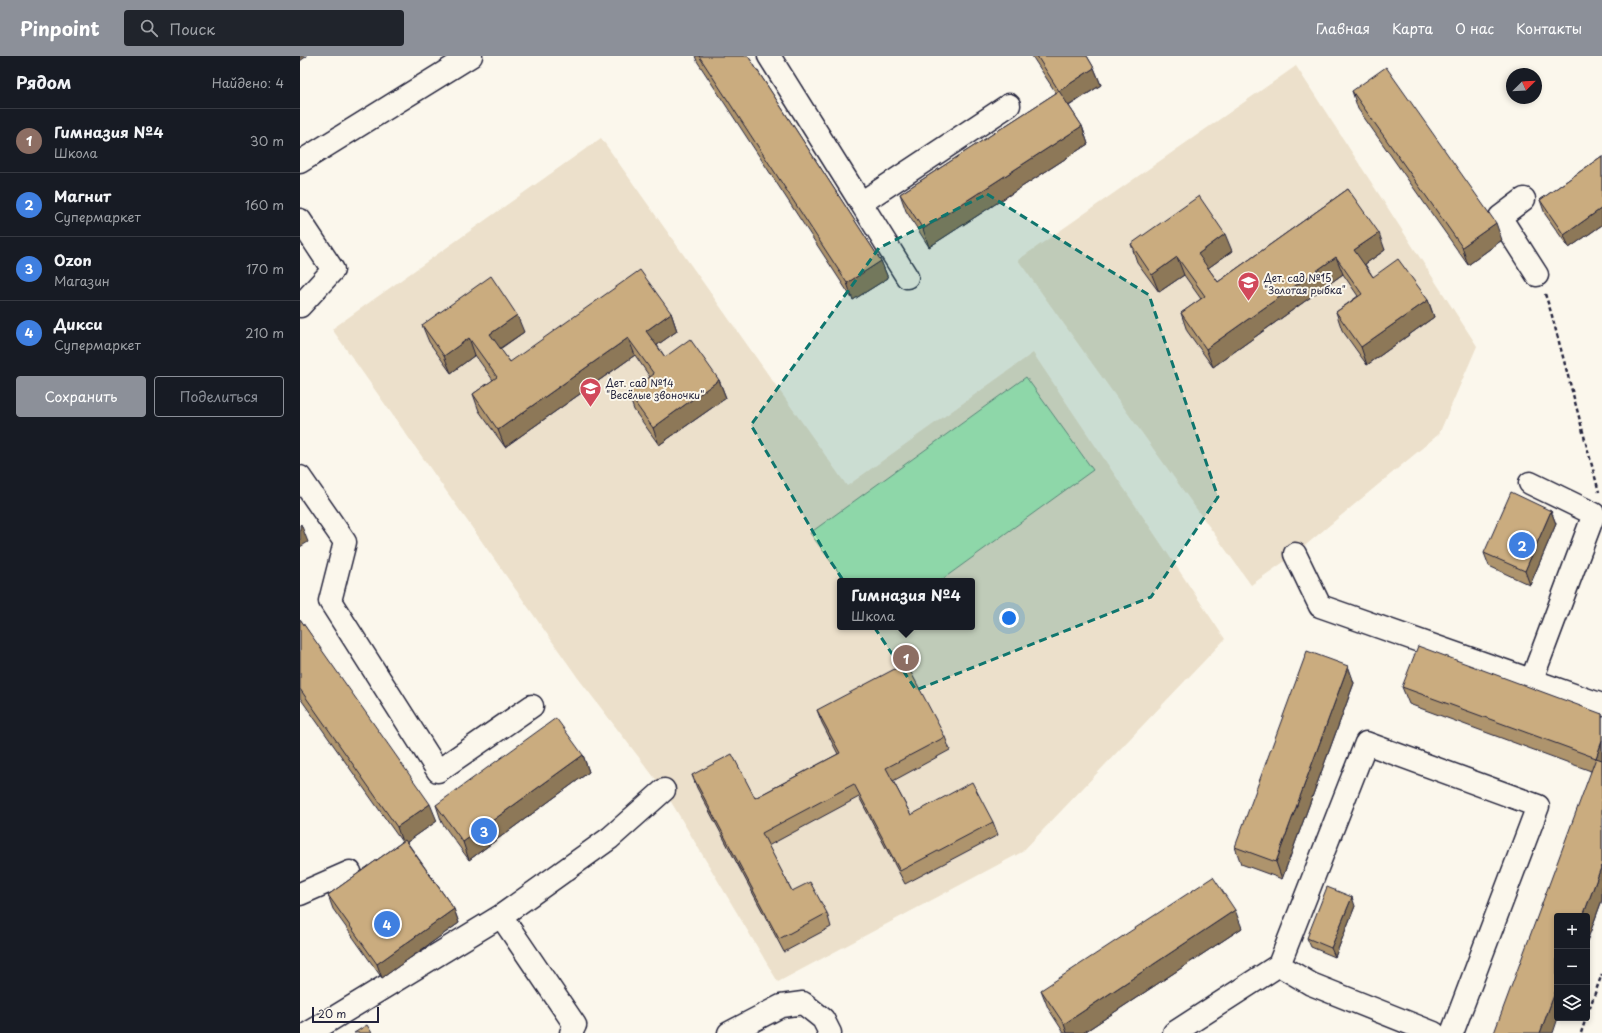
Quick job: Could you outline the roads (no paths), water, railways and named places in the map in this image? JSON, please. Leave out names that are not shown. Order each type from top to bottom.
[{"type":"lane","points":[[300,162],[471,56]]},
{"type":"lane","points":[[769,56],[907,277]]},
{"type":"lane","points":[[861,204],[1009,105]]},
{"type":"lane","points":[[1524,199],[1500,217],[1537,275]]},
{"type":"lane","points":[[300,220],[333,270],[300,306]]},
{"type":"lane","points":[[300,478],[345,542],[330,601],[438,771],[532,706]]},
{"type":"lane","points":[[1530,483],[1594,514],[1532,680]]},
{"type":"lane","points":[[1295,554],[1320,606],[1602,705]]},
{"type":"lane","points":[[1174,1033],[1279,965],[1366,742],[1538,806],[1452,1033]]},
{"type":"lane","points":[[309,1033],[501,916],[610,838],[664,790]]},
{"type":"lane","points":[[300,894],[350,872]]},
{"type":"lane","points":[[501,916],[575,1024],[571,1033]]},
{"type":"lane","points":[[1279,965],[1311,984],[1434,1033]]},
{"type":"lane","points":[[729,1033],[781,1006],[803,1002],[823,1019],[830,1033]]},
{"type":"place","name":"Дет. сад №15 \"Золотая рыбка\"","points":[[1249,302]]},
{"type":"place","name":"Дет. сад №14 \"Весёлые звоночки\"","points":[[590,408]]},
{"type":"place","name":"Магнит","points":[[1522,545]]},
{"type":"place","name":"Гимназия №4","points":[[906,658]]},
{"type":"place","name":"Ozon","points":[[484,831]]},
{"type":"place","name":"Дикси","points":[[387,924]]}]
